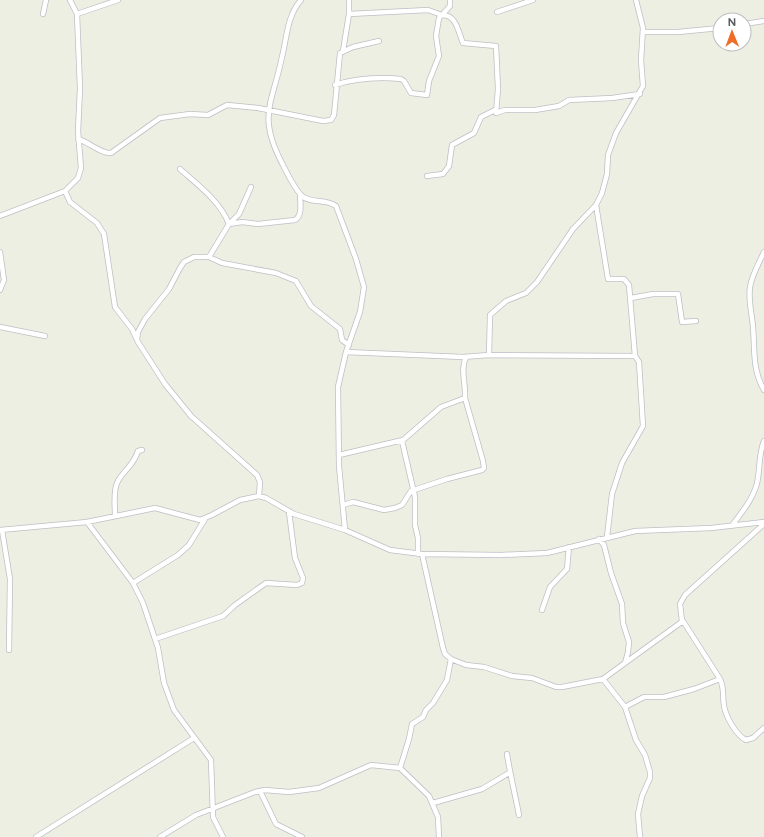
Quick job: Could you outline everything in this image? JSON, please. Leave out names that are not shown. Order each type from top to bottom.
[{"type":"street","points":[[43,14],[46,0]]},
{"type":"street","points":[[0,216],[65,191],[78,178],[80,168],[78,139],[80,88],[77,14],[70,0]]},
{"type":"street","points":[[77,14],[118,0]]},
{"type":"street","points":[[301,0],[294,9],[290,19],[268,111],[269,133],[274,148],[300,193],[308,200],[327,201],[336,206],[356,259],[364,287],[363,299],[346,352],[338,387],[339,455],[345,530]]},
{"type":"street","points":[[78,139],[87,141],[108,153],[116,151],[138,133],[164,118],[202,113],[207,115],[227,105],[323,121],[331,120],[334,115],[335,85],[339,58],[343,51],[349,14],[349,0]]},
{"type":"street","points":[[335,85],[363,79],[401,79],[404,81],[411,93],[427,95],[429,81],[439,56],[436,36],[439,18],[450,6],[450,0]]},
{"type":"street","points":[[497,12],[533,0]]},
{"type":"street","points":[[489,355],[490,315],[506,301],[526,293],[534,286],[573,229],[596,204],[602,193],[607,174],[608,155],[616,133],[640,94],[643,86],[641,60],[643,32],[636,0]]},
{"type":"street","points":[[349,14],[428,10],[453,18],[464,43],[496,46],[498,89],[495,110]]},
{"type":"street","points":[[752,23],[764,21]]},
{"type":"street","points":[[643,32],[678,32],[712,29]]},
{"type":"street","points":[[343,51],[379,41]]},
{"type":"street","points":[[495,110],[497,113],[505,110],[535,110],[559,106],[569,100],[612,98],[640,94]]},
{"type":"street","points":[[427,176],[443,174],[449,166],[452,145],[474,133],[481,117],[495,110]]},
{"type":"street","points":[[180,169],[188,178],[207,192],[229,224]]},
{"type":"street","points":[[209,257],[229,224],[239,214],[250,187]]},
{"type":"street","points":[[65,191],[70,202],[97,223],[104,234],[115,307],[118,314],[129,325],[138,342],[166,384],[191,416],[257,475],[260,482],[259,496]]},
{"type":"street","points":[[229,224],[242,222],[258,224],[295,220],[300,211],[300,193]]},
{"type":"street","points":[[596,204],[608,279],[620,278],[626,281],[629,285],[635,356],[638,359],[640,368],[640,401],[643,426],[622,463],[612,494],[607,537]]},
{"type":"street","points":[[0,252],[4,280],[0,290]]},
{"type":"street","points":[[764,252],[750,285],[750,295],[753,359],[764,390]]},
{"type":"street","points":[[138,342],[137,335],[144,319],[169,289],[184,262],[194,258],[209,257],[222,263],[276,273],[296,281],[311,306],[340,329],[342,340],[349,345]]},
{"type":"street","points":[[631,298],[653,294],[678,294],[682,322],[696,322]]},
{"type":"street","points":[[0,327],[45,336]]},
{"type":"street","points":[[346,352],[466,357],[489,355],[635,356]]},
{"type":"street","points":[[343,505],[354,502],[384,510],[395,508],[402,505],[408,495],[414,491],[456,476],[475,473],[484,468],[477,436],[465,398],[466,387],[463,367],[466,357]]},
{"type":"street","points":[[339,455],[403,440],[440,407],[450,402],[465,398]]},
{"type":"street","points":[[403,440],[414,491],[420,554],[442,648],[445,654],[451,659],[471,666],[484,667],[512,676],[541,680],[556,687],[590,683],[603,679],[682,620]]},
{"type":"street","points":[[733,524],[744,510],[756,486],[761,448],[764,441]]},
{"type":"street","points":[[115,516],[114,498],[118,483],[135,461],[138,451],[142,450]]},
{"type":"street","points":[[9,650],[10,579],[1,530],[87,522],[155,508],[196,519],[204,519],[240,500],[259,496],[266,498],[289,512],[345,530],[390,550],[420,554],[547,553],[607,537],[635,532],[696,529],[757,522],[764,523]]},
{"type":"street","points":[[155,639],[223,616],[237,603],[266,583],[297,585],[302,583],[302,578],[295,558],[289,512]]},
{"type":"street","points":[[757,522],[764,518]]},
{"type":"street","points":[[133,583],[178,555],[189,545],[204,519]]},
{"type":"street","points":[[87,522],[133,583],[150,620],[160,669],[177,715],[211,760],[214,820],[223,837]]},
{"type":"street","points":[[764,523],[685,595],[680,604],[682,620],[720,679],[724,689],[724,708],[740,736],[746,740],[750,740],[764,728]]},
{"type":"street","points":[[599,539],[606,552],[623,610],[623,623],[629,646],[625,663]]},
{"type":"street","points":[[542,610],[550,587],[567,569],[569,547]]},
{"type":"street","points":[[400,768],[412,724],[423,717],[426,710],[433,703],[447,680],[451,659]]},
{"type":"street","points":[[603,679],[626,707],[636,740],[645,755],[650,772],[650,778],[642,796],[638,814],[640,837]]},
{"type":"street","points":[[626,707],[644,697],[664,697],[694,689],[720,679]]},
{"type":"street","points":[[36,837],[194,738]]},
{"type":"street","points":[[506,754],[519,815]]},
{"type":"street","points":[[160,837],[196,815],[260,791],[289,792],[319,788],[371,765],[400,768],[421,787],[433,803],[438,817],[439,837]]},
{"type":"street","points":[[433,803],[482,789],[509,773]]},
{"type":"street","points":[[260,791],[276,824],[302,837]]}]
